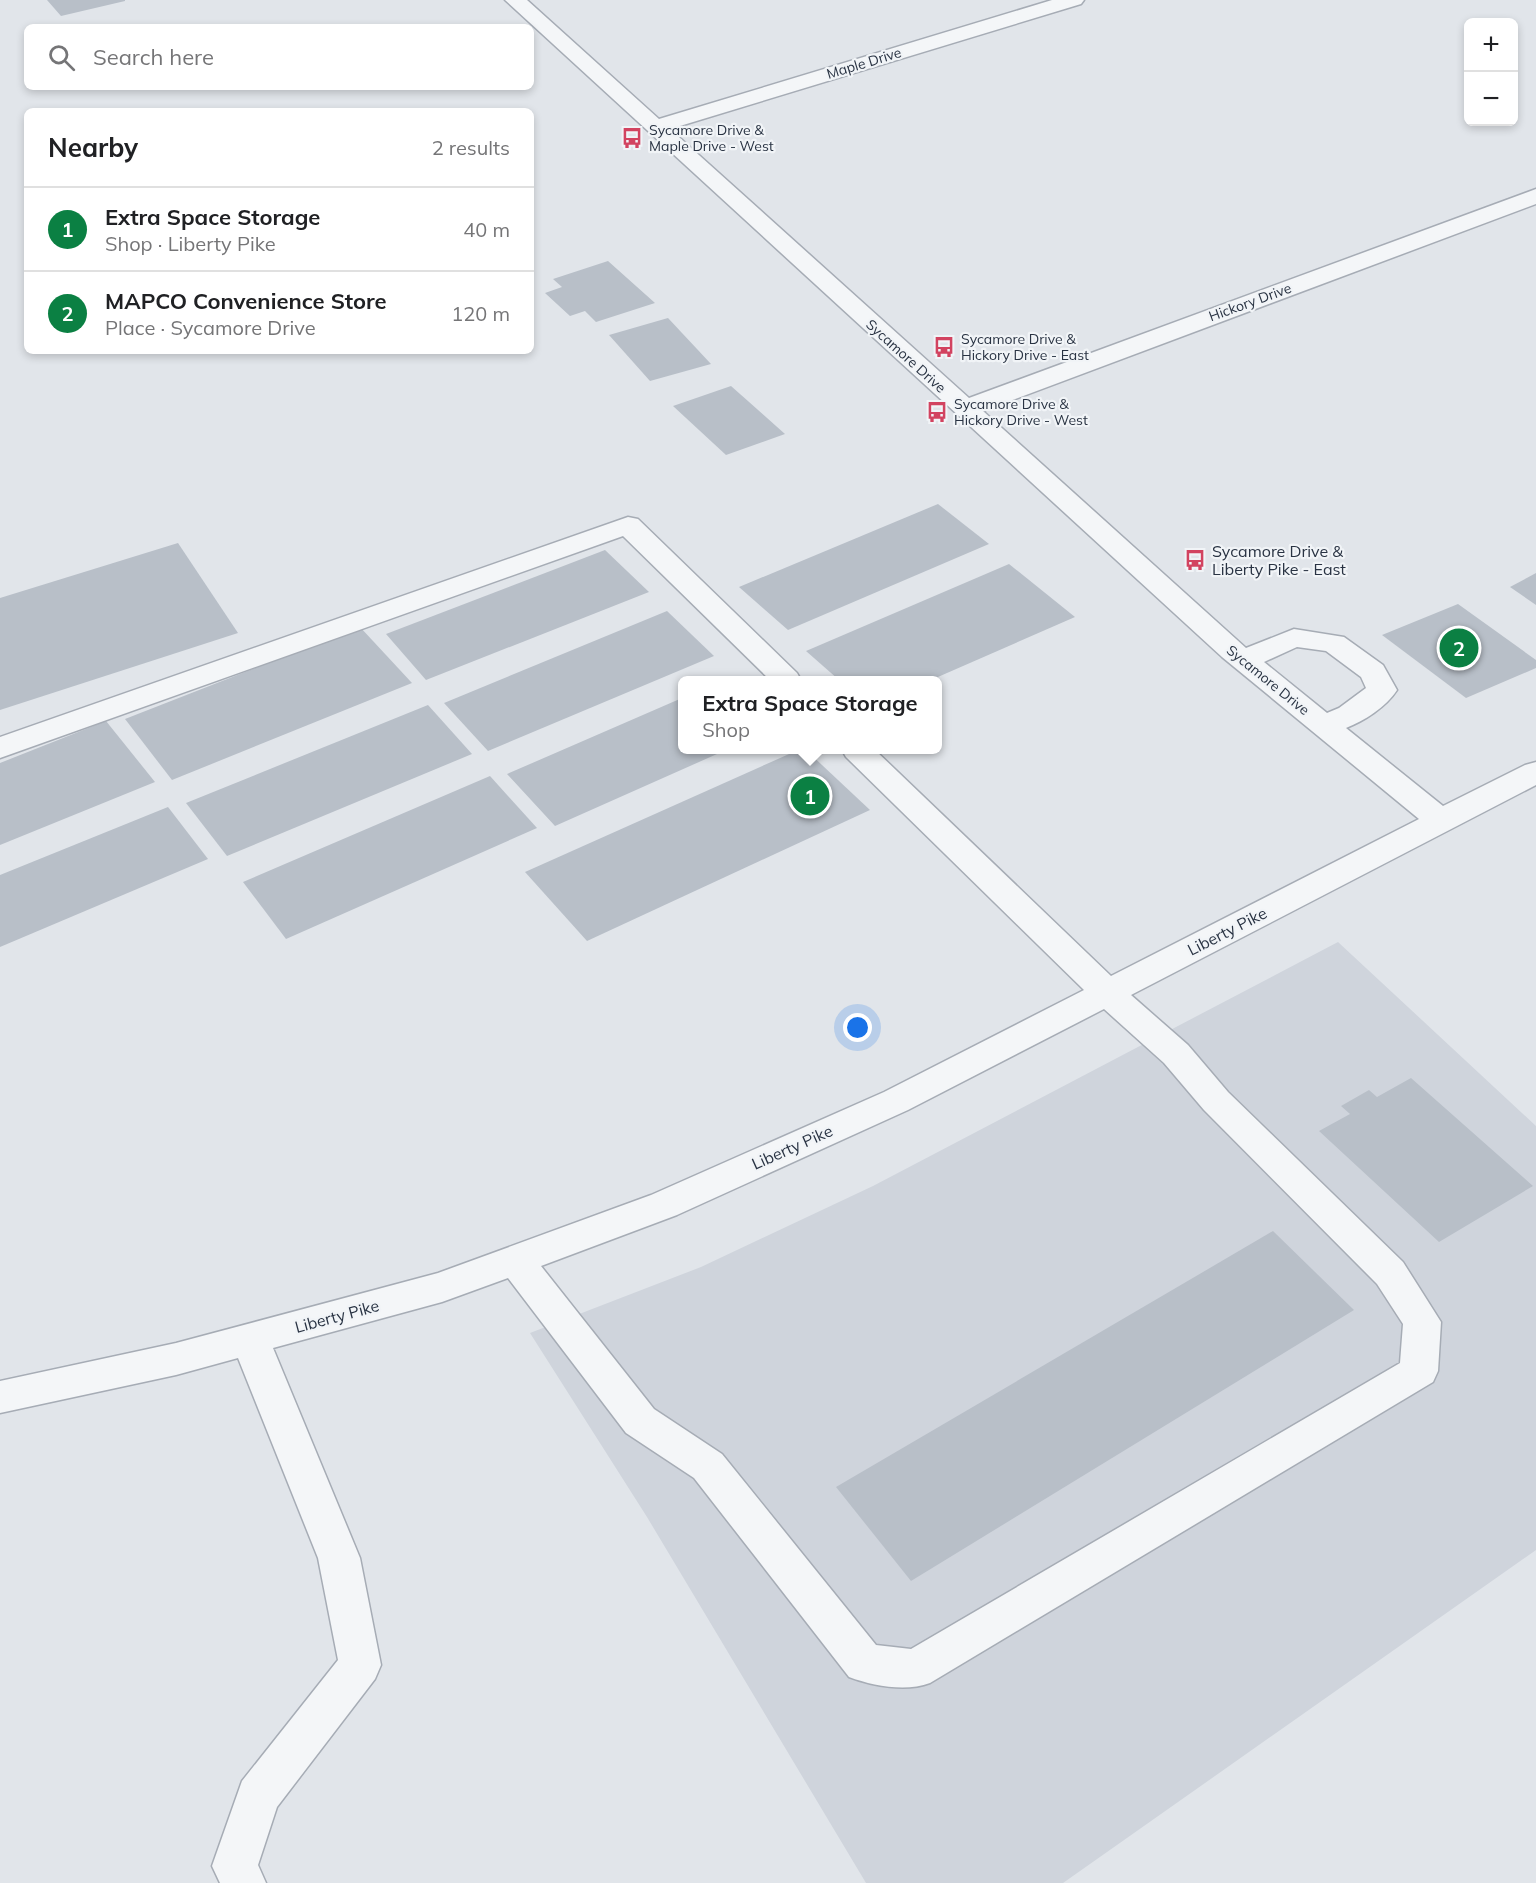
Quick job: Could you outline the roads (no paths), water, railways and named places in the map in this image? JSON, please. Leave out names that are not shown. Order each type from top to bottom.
[{"type":"street","name":"Sycamore Drive","points":[[515,0],[1243,660],[1441,821]]},
{"type":"street","name":"Maple Drive","points":[[654,127],[1074,0]]},
{"type":"street","name":"Hickory Drive","points":[[965,409],[1536,196]]},
{"type":"street","points":[[0,748],[628,525],[783,676]]},
{"type":"street","points":[[1243,660],[1293,638],[1310,638],[1335,643],[1373,672],[1382,690],[1350,716],[1324,725]]},
{"type":"street","points":[[515,1260],[640,1421],[708,1466],[864,1663],[915,1669],[1419,1371],[1422,1322],[1390,1273],[1215,1101],[1176,1054],[1108,993],[861,754]]},
{"type":"street","name":"Liberty Pike","points":[[0,1396],[176,1359],[442,1287],[664,1205],[886,1105],[1536,772]]},
{"type":"street","points":[[243,1883],[235,1866],[258,1796],[360,1665],[339,1558],[250,1340]]},
{"type":"place","name":"Sycamore Drive & Maple Drive - West","points":[[632,138]]},
{"type":"place","name":"Sycamore Drive & Hickory Drive - East","points":[[944,347]]},
{"type":"place","name":"Sycamore Drive & Hickory Drive - West","points":[[937,412]]},
{"type":"place","name":"Sycamore Drive & Liberty Pike - East","points":[[1195,560]]},
{"type":"place","name":"MAPCO Convenience Store","points":[[1459,648]]},
{"type":"place","name":"Extra Space Storage","points":[[810,796]]}]
